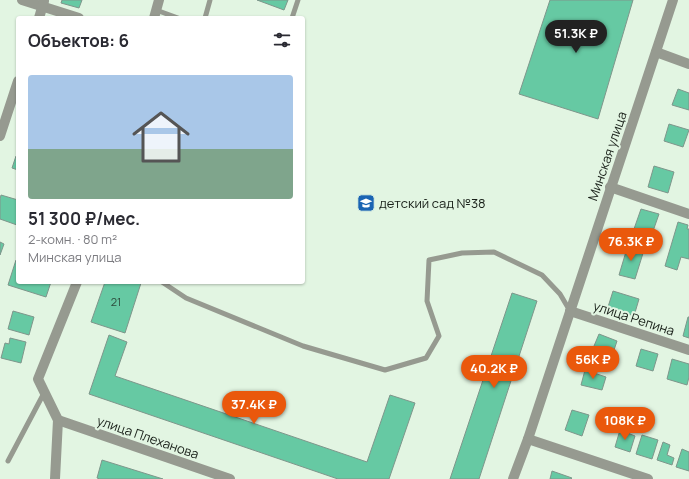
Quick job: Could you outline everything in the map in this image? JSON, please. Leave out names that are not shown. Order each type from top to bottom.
[{"type":"street","points":[[22,0],[43,3],[74,16]]},
{"type":"street","points":[[155,14],[159,0]]},
{"type":"street","name":"Минская улица","points":[[513,479],[528,440],[610,187],[673,0]]},
{"type":"street","points":[[40,16],[43,3]]},
{"type":"street","points":[[656,52],[689,64]]},
{"type":"street","points":[[0,136],[16,87]]},
{"type":"street","points":[[610,187],[689,214]]},
{"type":"street","points":[[55,479],[58,420],[38,380],[76,284]]},
{"type":"street","name":"улица Репина","points":[[570,310],[689,350]]},
{"type":"street","name":"улица Плеханова","points":[[58,420],[230,479]]},
{"type":"street","points":[[528,440],[648,479]]},
{"type":"lane","points":[[206,16],[210,0]]},
{"type":"lane","points":[[293,16],[298,0]]},
{"type":"lane","points":[[155,14],[166,16]]},
{"type":"lane","points":[[165,284],[186,298],[303,346],[385,370],[426,358],[439,336],[427,300],[429,260],[462,253],[494,252],[542,275],[560,294],[570,310]]},
{"type":"lane","points":[[8,461],[45,392]]},
{"type":"building","points":[[62,0],[82,0],[79,8],[61,3]]},
{"type":"building","points":[[257,0],[288,0],[284,10]]},
{"type":"building","points":[[550,0],[633,0],[598,119],[519,94]]},
{"type":"building","points":[[678,89],[689,93],[689,110],[672,105]]},
{"type":"building","points":[[669,124],[689,130],[683,147],[664,141]]},
{"type":"building","points":[[16,156],[16,169],[12,168]]},
{"type":"building","points":[[654,166],[674,172],[668,193],[648,187]]},
{"type":"building","points":[[1,195],[16,199],[16,225],[0,219]]},
{"type":"building","points":[[641,209],[659,214],[652,234],[634,229]]},
{"type":"building","points":[[678,222],[688,225],[689,259],[681,257],[677,270],[665,266]]},
{"type":"building","points":[[0,242],[4,244],[0,255]]},
{"type":"building","points":[[628,245],[644,250],[635,279],[619,275]]},
{"type":"building","points":[[16,260],[16,284],[50,284],[46,297],[8,285]]},
{"type":"building","points":[[104,284],[141,284],[125,333],[91,322]]},
{"type":"building","points":[[613,291],[639,299],[634,316],[608,307]]},
{"type":"building","points":[[512,293],[537,301],[479,479],[450,479]]},
{"type":"building","points":[[13,311],[34,317],[29,335],[8,329]]},
{"type":"building","points":[[689,317],[689,338],[683,336]]},
{"type":"building","points":[[599,334],[617,341],[613,353],[594,346]]},
{"type":"building","points":[[109,335],[127,342],[115,376],[367,462],[390,395],[415,403],[389,479],[338,479],[89,394]]},
{"type":"building","points":[[10,338],[26,342],[21,363],[1,358],[5,343],[9,344]]},
{"type":"building","points":[[641,349],[658,354],[653,371],[636,366]]},
{"type":"building","points":[[672,359],[689,364],[689,377],[687,385],[667,379]]},
{"type":"building","points":[[585,370],[606,377],[602,390],[581,385]]},
{"type":"building","points":[[572,410],[589,415],[582,436],[565,430]]},
{"type":"building","points":[[620,430],[635,436],[630,452],[615,447]]},
{"type":"building","points":[[642,435],[658,440],[652,459],[636,454]]},
{"type":"building","points":[[663,442],[670,445],[667,455],[674,458],[672,465],[657,460]]},
{"type":"building","points":[[682,449],[689,452],[689,471],[676,467]]},
{"type":"building","points":[[102,460],[163,479],[100,479],[97,478]]},
{"type":"building","points":[[552,471],[572,478],[550,479]]},
{"type":"place","name":"детский сад №38","points":[[366,203]]}]
